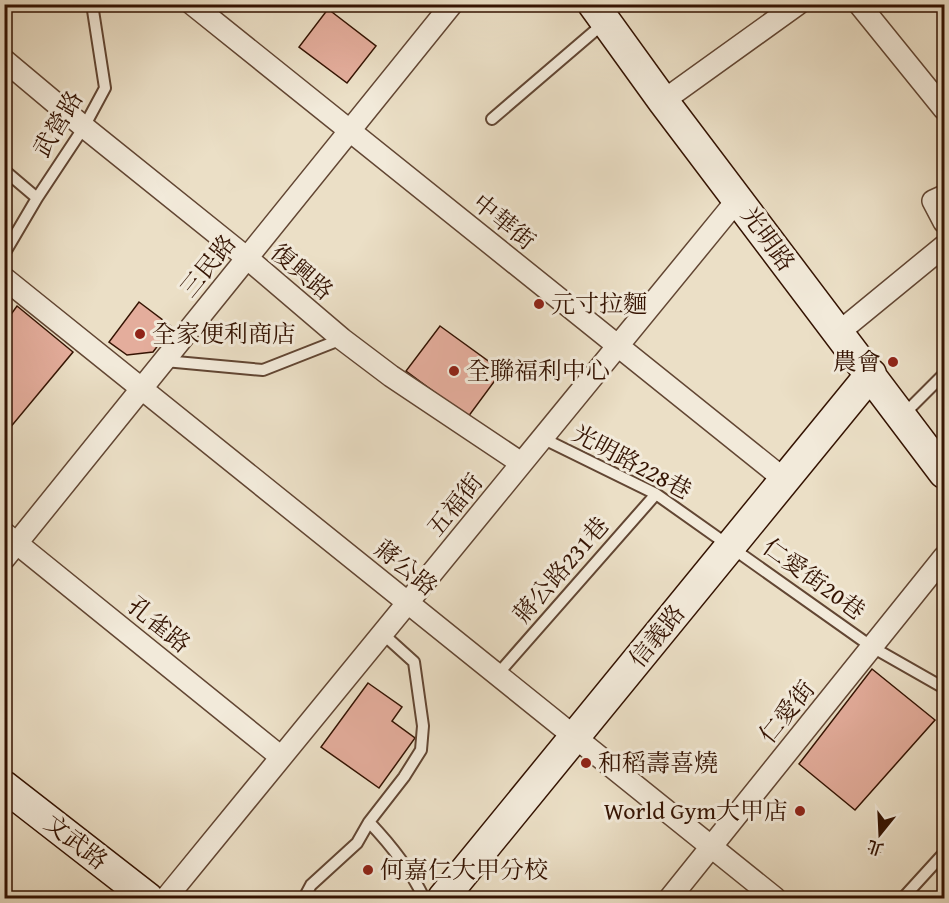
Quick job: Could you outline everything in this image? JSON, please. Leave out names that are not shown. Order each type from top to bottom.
[{"type":"street","name":"中華街","points":[[192,4],[785,480]]},
{"type":"street","name":"三民路","points":[[9,545],[142,388],[452,4]]},
{"type":"street","points":[[663,101],[798,4]]},
{"type":"street","points":[[858,4],[945,109]]},
{"type":"street","name":"光明路","points":[[600,13],[663,101],[945,473]]},
{"type":"street","name":"復興路","points":[[4,60],[247,258],[342,339],[391,376],[521,463]]},
{"type":"street","points":[[945,196],[933,201],[945,222]]},
{"type":"street","name":"五福街","points":[[166,898],[738,199]]},
{"type":"street","points":[[838,333],[945,246]]},
{"type":"street","name":"蔣公路","points":[[4,278],[775,898]]},
{"type":"street","name":"信義路","points":[[443,898],[871,374]]},
{"type":"street","name":"孔雀路","points":[[9,545],[281,757]]},
{"type":"street","name":"仁愛街","points":[[670,898],[945,557]]},
{"type":"street","name":"文武路","points":[[4,786],[148,898]]},
{"type":"lane","name":"武營路","points":[[4,254],[37,198],[84,127],[105,88],[92,4]]},
{"type":"lane","points":[[492,119],[600,13]]},
{"type":"lane","points":[[4,170],[37,198]]},
{"type":"lane","points":[[164,361],[263,370],[342,339]]},
{"type":"lane","points":[[902,416],[945,374]]},
{"type":"lane","name":"光明路228巷","points":[[542,438],[656,494],[731,546]]},
{"type":"lane","name":"蔣公路231巷","points":[[497,675],[656,494]]},
{"type":"lane","name":"仁愛街20巷","points":[[731,546],[872,647],[945,688]]},
{"type":"lane","points":[[304,898],[310,885],[357,843],[369,822],[404,777],[421,750],[423,726],[414,662],[383,634]]},
{"type":"lane","points":[[369,822],[393,847],[424,898]]},
{"type":"lane","points":[[903,898],[945,853]]},
{"type":"building","points":[[328,9],[376,46],[347,83],[299,47]]},
{"type":"building","name":"全家便利商店","points":[[139,302],[172,327],[153,352],[127,355],[109,342]]},
{"type":"building","points":[[17,306],[73,352],[4,435],[4,324]]},
{"type":"building","name":"全聯福利中心","points":[[440,326],[502,371],[468,417],[406,371]]},
{"type":"building","points":[[872,669],[935,720],[855,810],[799,764]]},
{"type":"building","points":[[368,683],[402,707],[392,721],[415,738],[379,788],[321,747]]},
{"type":"place","name":"元寸拉麵","points":[[539,304]]},
{"type":"place","name":"全家便利商店","points":[[140,334]]},
{"type":"place","name":"農會","points":[[893,362]]},
{"type":"place","name":"全聯福利中心","points":[[454,371]]},
{"type":"place","name":"和稻壽喜燒","points":[[586,763]]},
{"type":"place","name":"World Gym大甲店","points":[[800,811]]},
{"type":"place","name":"何嘉仁大甲分校","points":[[368,870]]}]
